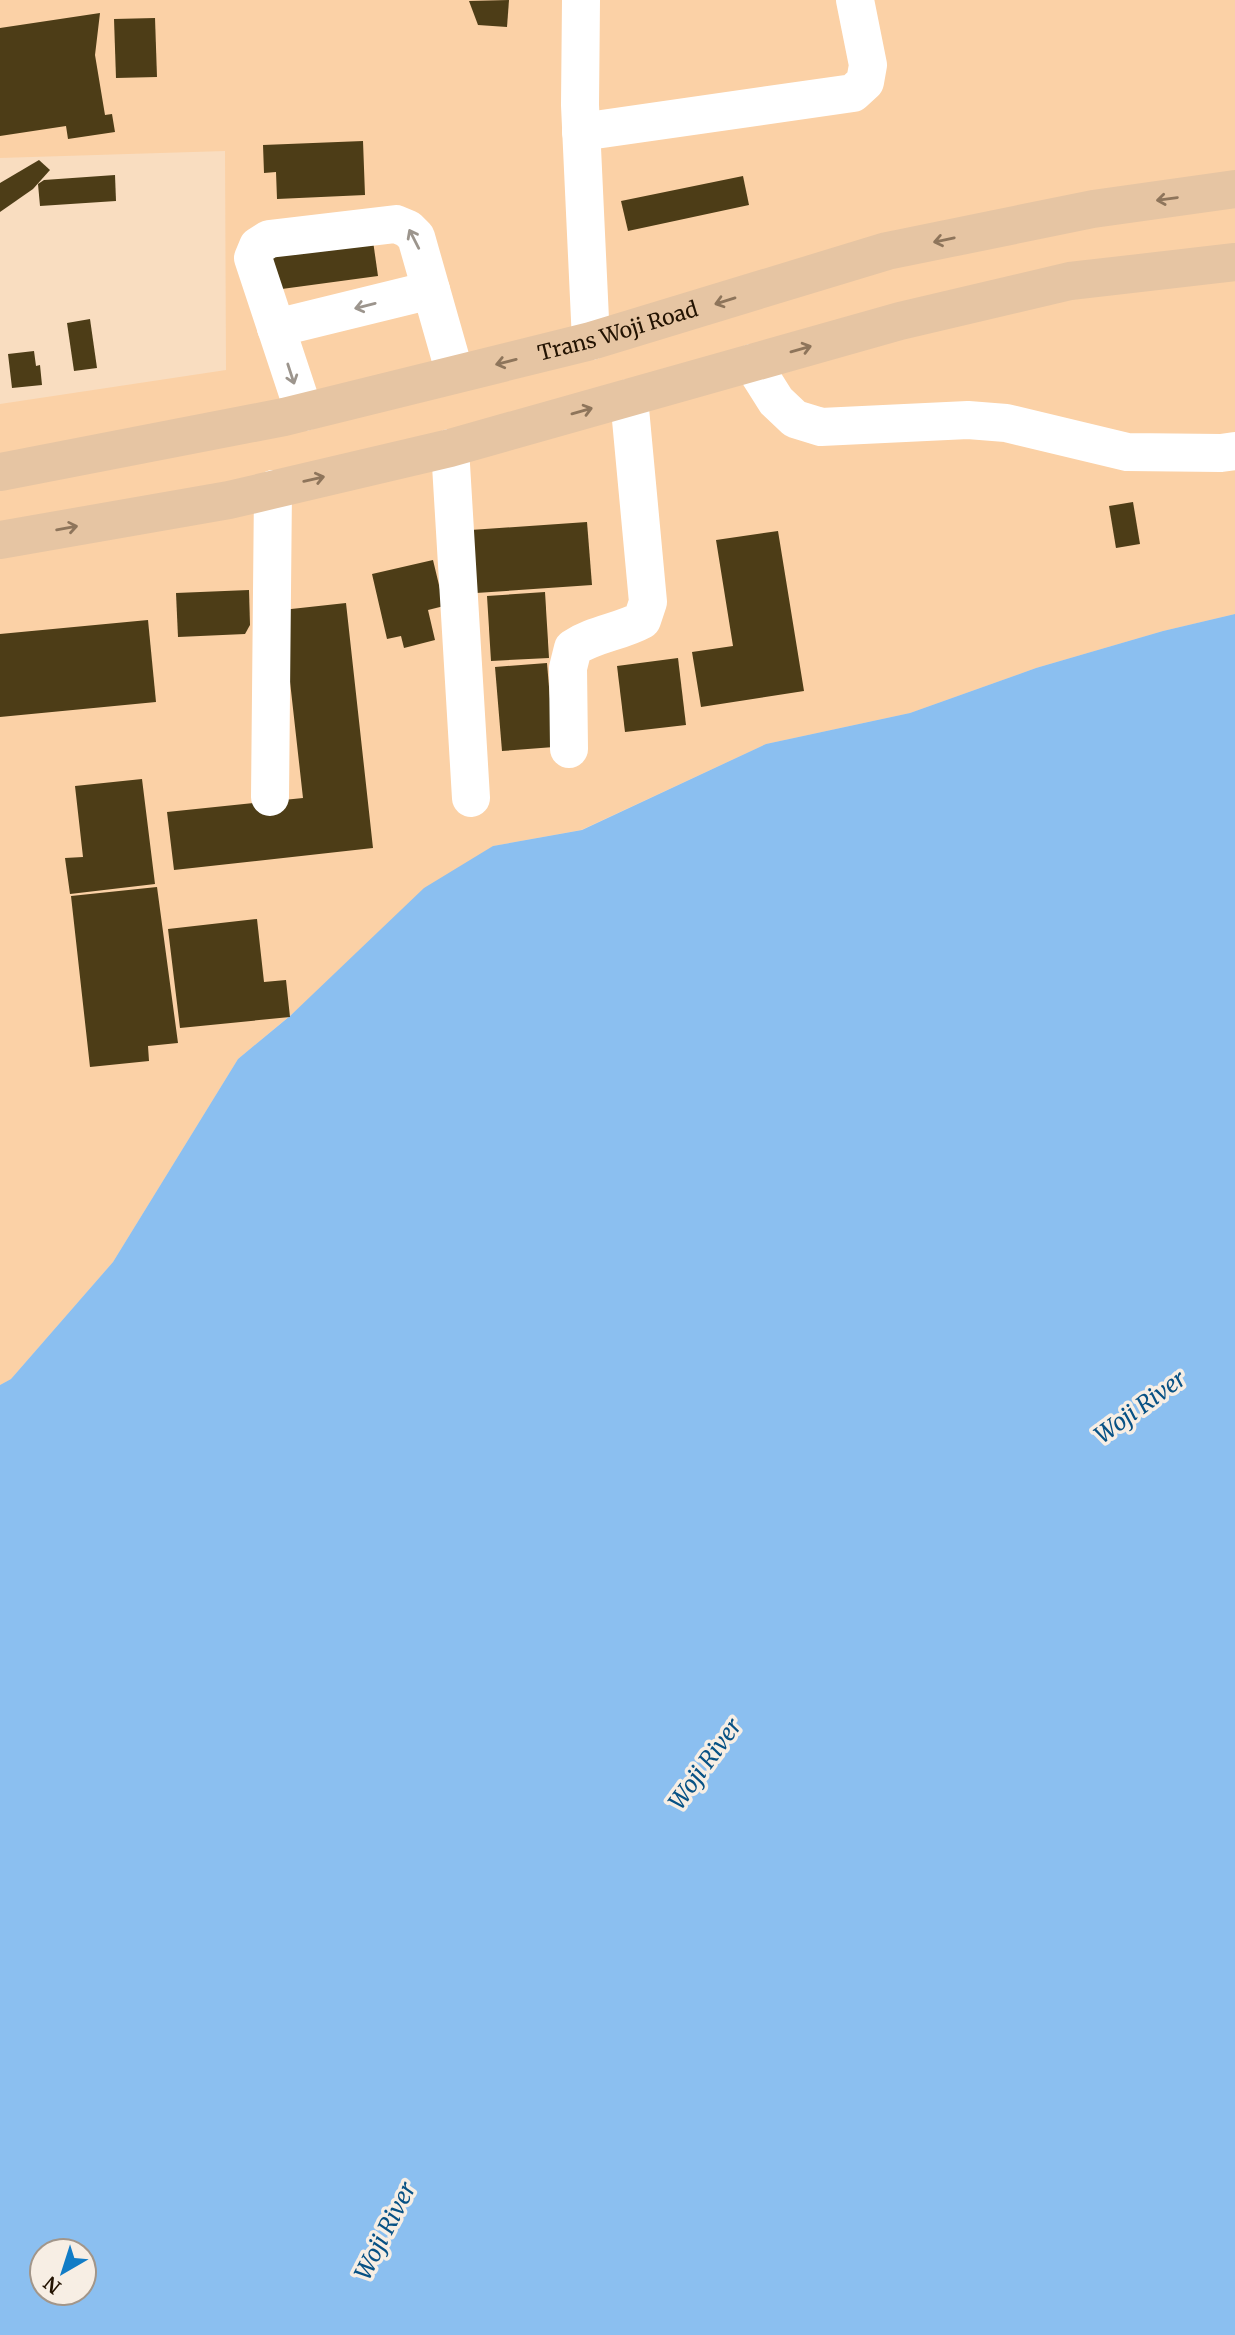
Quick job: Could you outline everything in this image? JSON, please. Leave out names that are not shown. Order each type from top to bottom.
[{"type":"main road","name":"Trans Woji Road","points":[[0,472],[304,412],[591,341],[887,251],[1093,209],[1235,189]]},
{"type":"main road","points":[[0,540],[229,500],[450,448],[900,321],[1070,281],[1235,262]]},
{"type":"lane","points":[[581,0],[581,132],[591,341]]},
{"type":"lane","points":[[581,132],[853,93],[865,82],[868,65],[855,0]]},
{"type":"lane","points":[[304,412],[253,258],[258,246],[269,239],[397,224],[408,229],[416,237],[455,374]]},
{"type":"lane","points":[[276,328],[431,290]]},
{"type":"lane","points":[[752,363],[776,401],[795,419],[821,427],[968,420],[1006,423],[1127,452],[1235,451]]},
{"type":"lane","points":[[569,749],[568,668],[573,648],[585,640],[626,629],[642,620],[648,601],[629,398]]},
{"type":"lane","points":[[450,448],[471,798]]},
{"type":"lane","points":[[270,797],[273,489]]},
{"type":"shaded area","points":[[0,0],[1235,0],[1235,614],[1163,631],[1036,668],[910,713],[766,744],[581,830],[493,846],[238,1059],[113,1262],[11,1379],[0,1385],[0,404],[226,370],[225,151],[0,158]]},
{"type":"water","name":"Woji River","points":[[1235,614],[1235,2335],[0,2335],[0,1385],[11,1379],[113,1262],[238,1059],[290,1016],[424,888],[493,846],[582,830],[766,744],[910,713],[1036,668],[1163,631]]},
{"type":"building","points":[[509,0],[507,27],[478,25],[469,1]]},
{"type":"building","points":[[100,13],[95,55],[105,115],[112,114],[115,132],[68,139],[66,126],[0,136],[0,28]]},
{"type":"building","points":[[155,18],[157,77],[116,78],[114,19]]},
{"type":"building","points":[[363,141],[365,195],[277,199],[276,172],[264,173],[263,145]]},
{"type":"building","points":[[39,160],[50,170],[33,189],[0,212],[0,183]]},
{"type":"building","points":[[115,175],[116,201],[40,206],[38,184],[44,180]]},
{"type":"building","points":[[743,176],[749,205],[628,231],[621,201]]},
{"type":"building","points":[[371,227],[378,276],[267,291],[261,241]]},
{"type":"building","points":[[90,319],[97,368],[74,371],[67,323]]},
{"type":"building","points":[[34,351],[36,366],[40,365],[42,385],[12,388],[8,354]]},
{"type":"building","points":[[1133,502],[1140,544],[1116,548],[1109,506]]},
{"type":"building","points":[[587,522],[592,585],[461,594],[456,531]]},
{"type":"building","points":[[778,531],[804,691],[701,707],[692,652],[733,646],[716,540]]},
{"type":"building","points":[[433,560],[444,606],[428,610],[435,640],[404,648],[401,636],[387,639],[372,574]]},
{"type":"building","points":[[249,590],[250,625],[245,634],[178,637],[176,593]]},
{"type":"building","points":[[545,592],[549,658],[491,661],[487,596]]},
{"type":"building","points":[[346,603],[373,848],[174,870],[167,812],[303,798],[282,610]]},
{"type":"building","points":[[148,620],[156,702],[0,717],[0,634]]},
{"type":"building","points":[[678,658],[686,725],[625,732],[617,666]]},
{"type":"building","points":[[547,663],[554,747],[502,751],[495,667]]},
{"type":"building","points":[[142,779],[155,884],[70,894],[65,858],[83,857],[75,786]]},
{"type":"building","points":[[157,887],[178,1043],[148,1046],[149,1061],[90,1067],[71,896]]},
{"type":"building","points":[[257,919],[264,982],[286,980],[290,1017],[180,1028],[168,929]]}]
